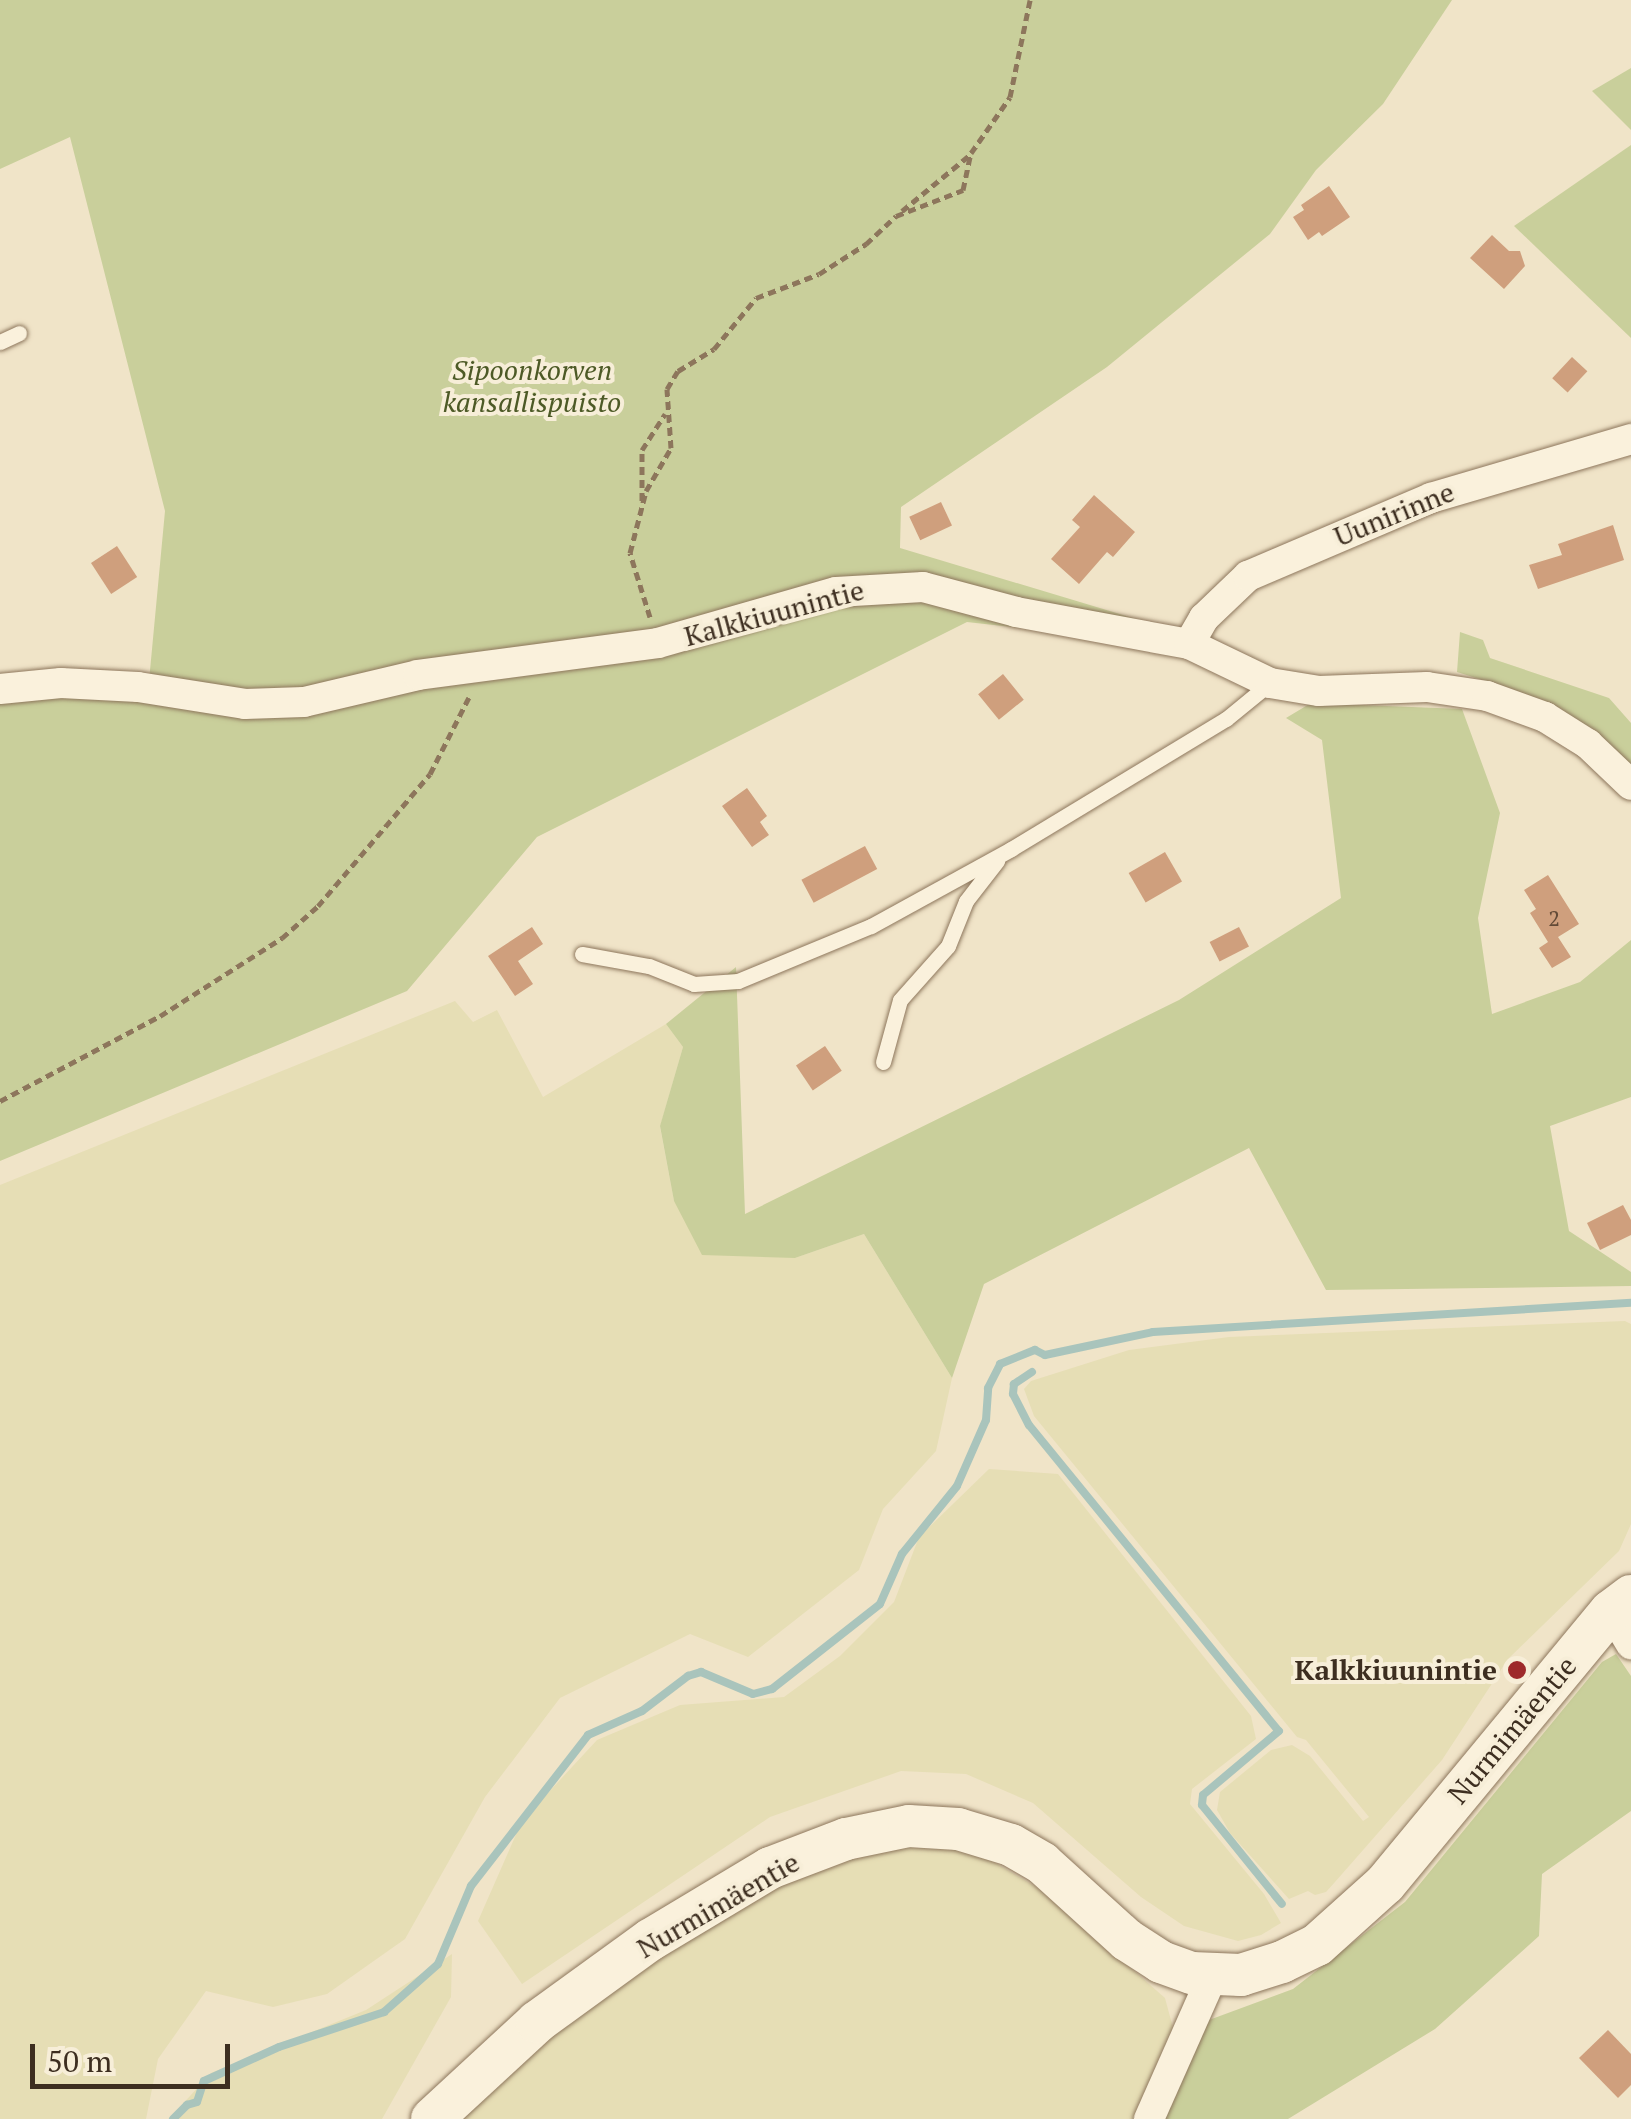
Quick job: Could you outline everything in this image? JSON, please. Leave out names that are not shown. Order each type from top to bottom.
[{"type":"street","name":"Uunirinne","points":[[1189,644],[1204,618],[1248,576],[1431,498],[1631,439]]},
{"type":"street","name":"Kalkkiuunintie","points":[[0,690],[61,683],[138,687],[244,704],[304,702],[418,674],[658,643],[836,592],[876,586],[924,587],[1016,612],[1189,644],[1270,683],[1319,691],[1426,687],[1487,696],[1545,717],[1588,744],[1631,785]]},
{"type":"street","name":"Nurmimäentie","points":[[432,2119],[538,2022],[650,1940],[770,1868],[846,1839],[909,1826],[958,1829],[1011,1846],[1042,1863],[1127,1940],[1161,1962],[1212,1978],[1241,1975],[1282,1962],[1317,1945],[1385,1884],[1624,1617]]},
{"type":"street","points":[[1149,2119],[1212,1978]]},
{"type":"lane","points":[[0,342],[19,333]]},
{"type":"lane","points":[[582,954],[648,966],[694,984],[738,982],[871,926],[1011,848],[1226,719],[1270,683]]},
{"type":"lane","points":[[883,1062],[900,1000],[948,946],[966,901],[1011,848]]},
{"type":"path","points":[[658,643],[630,553],[642,508],[671,448],[666,389],[678,370],[714,349],[756,298],[820,274],[866,244],[971,154],[1010,97],[1030,0]]},
{"type":"path","points":[[896,216],[962,190],[971,154]]},
{"type":"path","points":[[642,508],[642,450],[666,412]]},
{"type":"path","points":[[0,1101],[194,996],[306,917],[430,774],[474,688]]},
{"type":"shaded area","points":[[455,1001],[473,1022],[497,1010],[543,1097],[666,1024],[683,1047],[660,1127],[674,1201],[795,1258],[864,1234],[952,1378],[936,1451],[883,1509],[859,1570],[748,1657],[690,1634],[560,1698],[485,1797],[405,1939],[327,1994],[273,2007],[206,1991],[158,2059],[146,2119],[0,2119],[0,1185]]},
{"type":"shaded area","points":[[1625,1321],[1631,1324],[1631,1524],[1619,1551],[1508,1659],[1442,1760],[1326,1892],[1315,1895],[1308,1891],[1289,1899],[1230,1833],[1217,1810],[1220,1792],[1271,1750],[1292,1745],[1310,1756],[1363,1821],[1369,1817],[1306,1740],[1297,1737],[1034,1416],[1024,1389],[1031,1381],[1129,1350],[1229,1337]]},
{"type":"shaded area","points":[[989,1469],[1058,1474],[1251,1716],[1256,1739],[1192,1789],[1190,1804],[1264,1894],[1281,1923],[1261,1935],[1238,1941],[1184,1926],[1141,1897],[1033,1803],[966,1774],[901,1771],[770,1817],[522,1984],[478,1921],[522,1821],[597,1740],[680,1705],[784,1697],[840,1656],[894,1602],[919,1537]]},
{"type":"shaded area","points":[[904,1842],[980,1854],[1043,1891],[1165,1998],[1175,2035],[1137,2119],[455,2119],[590,1998],[782,1877]]},
{"type":"shaded area","points":[[452,1954],[451,1997],[382,2119],[169,2119],[211,2073],[366,2010]]},
{"type":"green space","name":"Sipoonkorven kansallispuisto","points":[[0,0],[1452,0],[1383,104],[1316,170],[1270,234],[1107,367],[901,507],[900,548],[1153,624],[1155,643],[967,622],[537,837],[407,991],[0,1161],[0,687],[149,681],[165,511],[70,137],[0,169]]},
{"type":"green space","points":[[1631,68],[1631,130],[1592,91]]},
{"type":"green space","points":[[1631,145],[1631,338],[1514,226]]},
{"type":"green space","points":[[1460,632],[1483,640],[1490,658],[1609,698],[1631,723],[1631,769],[1498,685],[1457,672]]},
{"type":"green space","points":[[1311,703],[1462,709],[1500,813],[1478,918],[1492,1014],[1580,982],[1631,940],[1631,1097],[1550,1126],[1569,1231],[1631,1272],[1631,1286],[1326,1290],[1249,1148],[984,1284],[952,1378],[864,1234],[795,1258],[702,1255],[674,1201],[660,1126],[683,1047],[666,1024],[736,967],[745,1214],[1179,1000],[1341,898],[1322,740],[1286,718]]},
{"type":"green space","points":[[1616,1654],[1631,1676],[1631,1811],[1542,1874],[1539,1936],[1435,2029],[1288,2119],[1162,2119],[1209,2020],[1293,1989],[1405,1902],[1602,1662]]},
{"type":"building","points":[[1329,186],[1350,217],[1322,236],[1319,232],[1308,240],[1293,217],[1304,210],[1301,205]]},
{"type":"building","points":[[1492,235],[1509,251],[1520,251],[1525,266],[1504,289],[1470,258]]},
{"type":"building","points":[[1572,357],[1587,371],[1568,393],[1552,378]]},
{"type":"building","points":[[1094,495],[1135,532],[1113,557],[1107,552],[1079,584],[1051,559],[1080,527],[1072,520]]},
{"type":"building","points":[[941,502],[952,526],[920,540],[909,517]]},
{"type":"building","points":[[1613,525],[1624,560],[1538,589],[1529,565],[1562,555],[1558,544]]},
{"type":"building","points":[[117,546],[137,577],[111,594],[91,563]]},
{"type":"building","points":[[1003,674],[1024,700],[999,720],[978,694]]},
{"type":"building","points":[[747,788],[767,816],[760,822],[769,835],[752,847],[722,806]]},
{"type":"building","points":[[865,846],[877,869],[814,903],[801,880]]},
{"type":"building","points":[[1165,852],[1182,881],[1146,902],[1129,873]]},
{"type":"building","points":[[1548,875],[1579,924],[1558,937],[1571,957],[1552,968],[1539,948],[1548,942],[1530,913],[1536,909],[1524,890]]},
{"type":"building","points":[[532,927],[543,944],[518,961],[533,984],[515,996],[488,956]]},
{"type":"building","points":[[1239,927],[1249,947],[1220,962],[1210,942]]},
{"type":"building","points":[[825,1046],[842,1071],[813,1090],[796,1066]]},
{"type":"building","points":[[1623,1205],[1631,1220],[1631,1235],[1600,1250],[1587,1223]]},
{"type":"building","points":[[1608,2030],[1631,2054],[1631,2085],[1618,2098],[1579,2058]]},
{"type":"waterway","points":[[173,2119],[187,2105],[197,2102],[204,2081],[279,2047],[384,2012],[438,1964],[471,1886],[588,1735],[642,1711],[688,1676],[701,1672],[753,1694],[772,1689],[880,1604],[902,1554],[957,1486],[986,1420],[988,1388],[1000,1364],[1035,1350],[1045,1355],[1153,1332],[1631,1303]]},
{"type":"waterway","points":[[1032,1372],[1014,1384],[1013,1394],[1029,1425],[1279,1731],[1203,1795],[1202,1805],[1282,1904]]},
{"type":"place","name":"Kalkkiuunintie","points":[[1517,1670]]}]
